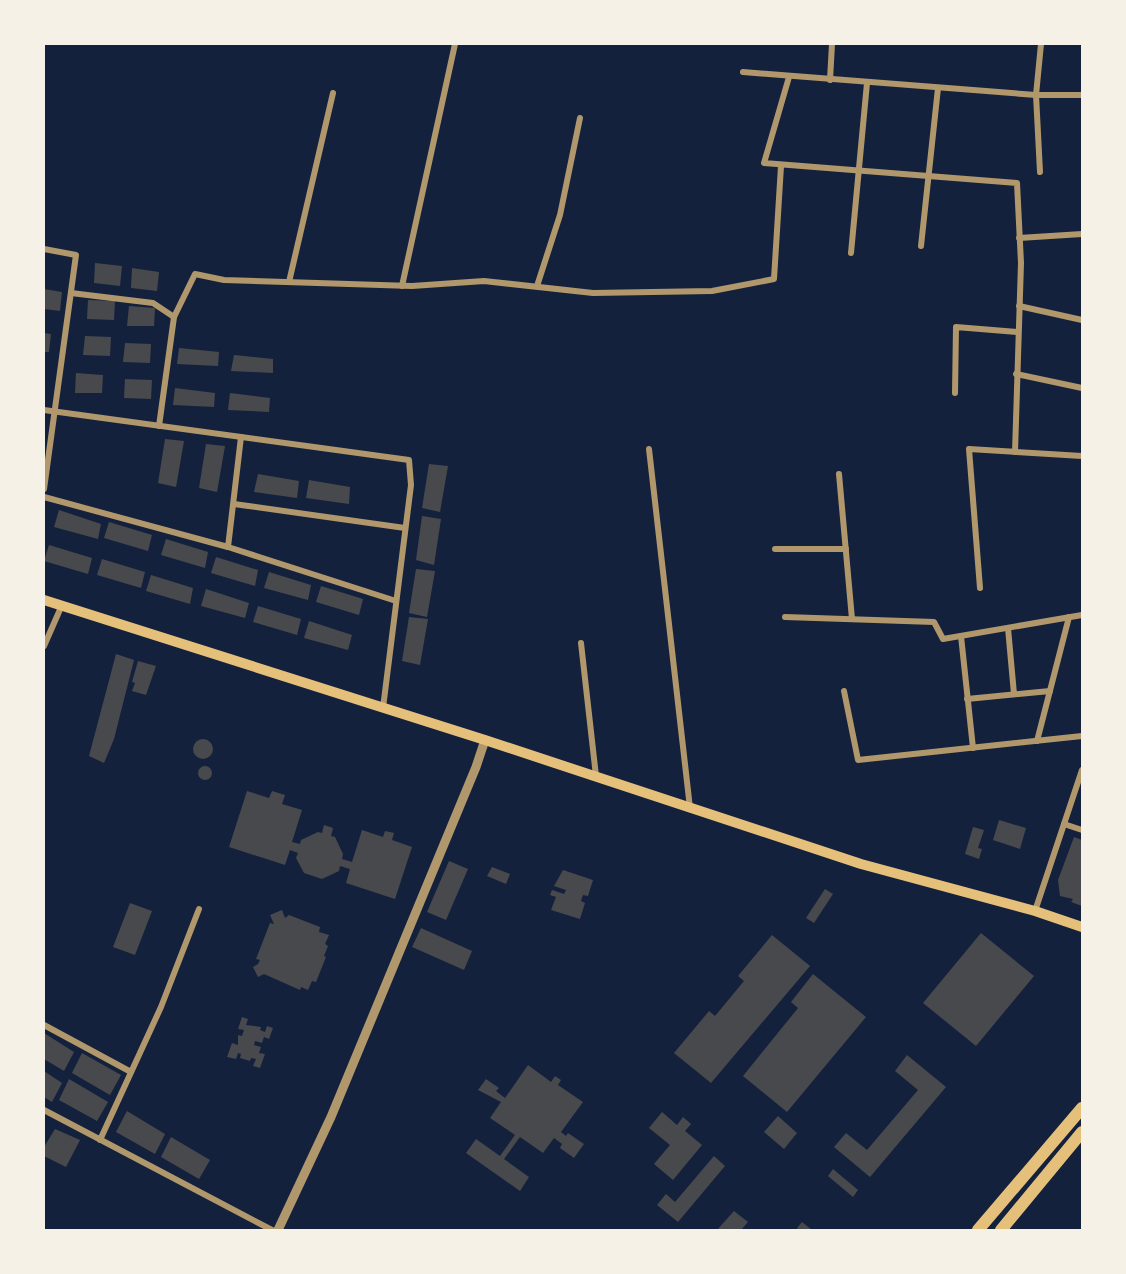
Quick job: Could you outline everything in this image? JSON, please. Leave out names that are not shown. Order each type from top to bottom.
[{"type":"highway","points":[[978,1230],[1083,1108]]},
{"type":"highway","points":[[1001,1230],[1083,1132]]},
{"type":"main road","points":[[44,600],[485,740],[861,864],[1035,911],[1083,927]]},
{"type":"street","points":[[402,286],[455,44]]},
{"type":"street","points":[[830,80],[832,44]]},
{"type":"street","points":[[1040,172],[1036,95],[1041,44]]},
{"type":"street","points":[[743,72],[1036,95],[1083,95]]},
{"type":"street","points":[[789,77],[764,163],[781,166],[928,174],[1017,183],[1019,238],[1015,452]]},
{"type":"street","points":[[851,253],[867,83]]},
{"type":"street","points":[[921,246],[938,88]]},
{"type":"street","points":[[289,282],[333,93]]},
{"type":"street","points":[[537,286],[560,215],[580,118]]},
{"type":"street","points":[[159,426],[174,317],[195,273],[224,280],[402,286],[484,281],[593,293],[712,291],[774,279],[781,166]]},
{"type":"street","points":[[1019,238],[1083,234]]},
{"type":"street","points":[[44,249],[76,255],[44,489]]},
{"type":"street","points":[[71,293],[153,303],[174,317]]},
{"type":"street","points":[[1018,306],[1083,320]]},
{"type":"street","points":[[955,393],[956,327],[1017,332]]},
{"type":"street","points":[[1016,374],[1083,388]]},
{"type":"street","points":[[44,410],[410,460],[411,485],[383,708]]},
{"type":"street","points":[[228,546],[241,437]]},
{"type":"street","points":[[649,449],[690,808]]},
{"type":"street","points":[[980,588],[969,449],[1083,456]]},
{"type":"street","points":[[839,474],[852,619]]},
{"type":"street","points":[[44,497],[228,546],[396,601]]},
{"type":"street","points":[[234,504],[405,528]]},
{"type":"street","points":[[774,549],[846,549]]},
{"type":"street","points":[[44,646],[62,605]]},
{"type":"street","points":[[785,617],[934,622],[943,639],[1083,615]]},
{"type":"street","points":[[1037,741],[1069,617]]},
{"type":"street","points":[[1008,628],[1014,694]]},
{"type":"street","points":[[961,636],[972,748]]},
{"type":"street","points":[[581,643],[596,777]]},
{"type":"street","points":[[844,691],[858,760],[1083,736]]},
{"type":"street","points":[[967,699],[1050,691]]},
{"type":"street","points":[[278,1230],[331,1117],[476,767],[485,740]]},
{"type":"street","points":[[1035,911],[1083,770]]},
{"type":"street","points":[[1064,824],[1083,830]]},
{"type":"street","points":[[100,1140],[161,1007],[199,909]]},
{"type":"street","points":[[44,1025],[131,1072]]},
{"type":"street","points":[[44,1110],[272,1230]]},
{"type":"building","points":[[95,263],[122,266],[120,286],[94,283]]},
{"type":"building","points":[[132,268],[159,272],[157,291],[131,288]]},
{"type":"building","points":[[44,289],[62,292],[60,311],[44,309]]},
{"type":"building","points":[[88,300],[115,301],[114,320],[87,319]]},
{"type":"building","points":[[129,306],[155,308],[154,326],[127,326]]},
{"type":"building","points":[[44,333],[51,334],[49,352],[44,352]]},
{"type":"building","points":[[85,336],[111,337],[110,356],[83,355]]},
{"type":"building","points":[[125,343],[151,344],[150,363],[123,362]]},
{"type":"building","points":[[179,348],[219,352],[218,366],[177,364]]},
{"type":"building","points":[[234,355],[273,359],[273,373],[231,371]]},
{"type":"building","points":[[76,373],[103,375],[102,393],[75,393]]},
{"type":"building","points":[[125,379],[152,380],[151,399],[124,398]]},
{"type":"building","points":[[175,388],[215,393],[214,407],[173,405]]},
{"type":"building","points":[[230,393],[270,398],[269,412],[228,410]]},
{"type":"building","points":[[165,439],[184,441],[176,487],[158,483]]},
{"type":"building","points":[[206,444],[225,446],[217,492],[199,488]]},
{"type":"building","points":[[429,464],[448,466],[440,512],[422,508]]},
{"type":"building","points":[[258,474],[299,481],[297,498],[254,492]]},
{"type":"building","points":[[309,480],[350,487],[349,504],[306,498]]},
{"type":"building","points":[[59,510],[101,524],[98,539],[54,527]]},
{"type":"building","points":[[422,516],[441,519],[434,565],[416,560]]},
{"type":"building","points":[[109,522],[152,535],[148,551],[104,538]]},
{"type":"building","points":[[166,539],[208,552],[205,568],[161,555]]},
{"type":"building","points":[[49,545],[92,558],[88,574],[44,561]]},
{"type":"building","points":[[216,557],[258,570],[255,586],[211,573]]},
{"type":"building","points":[[102,559],[145,572],[141,588],[97,575]]},
{"type":"building","points":[[416,569],[435,571],[427,617],[409,613]]},
{"type":"building","points":[[269,572],[311,585],[308,600],[264,588]]},
{"type":"building","points":[[151,575],[193,588],[190,604],[146,591]]},
{"type":"building","points":[[321,586],[363,599],[359,615],[316,602]]},
{"type":"building","points":[[206,589],[249,603],[245,618],[201,606]]},
{"type":"building","points":[[258,606],[301,619],[297,635],[253,622]]},
{"type":"building","points":[[409,617],[428,619],[420,665],[402,661]]},
{"type":"building","points":[[309,621],[352,635],[348,650],[304,638]]},
{"type":"building","points":[[116,654],[134,660],[114,739],[104,763],[89,756]]},
{"type":"building","points":[[138,661],[156,666],[146,695],[132,691]]},
{"type":"building","points":[[203,739],[210,742],[213,749],[210,756],[203,759],[196,756],[193,749],[196,742]]},
{"type":"building","points":[[202,766],[208,766],[212,773],[208,780],[202,780],[198,776],[198,770]]},
{"type":"building","points":[[247,791],[269,798],[272,791],[285,795],[282,804],[302,810],[292,842],[300,844],[301,840],[318,832],[322,833],[324,825],[333,828],[331,836],[335,837],[343,854],[342,859],[352,862],[362,830],[383,837],[385,831],[394,833],[392,840],[412,847],[395,899],[346,883],[350,869],[340,866],[339,871],[322,879],[304,873],[296,858],[298,853],[290,850],[285,865],[229,847]]},
{"type":"building","points":[[999,820],[1026,828],[1020,849],[993,840]]},
{"type":"building","points":[[973,827],[984,830],[978,848],[982,849],[979,859],[965,854]]},
{"type":"building","points":[[1074,837],[1082,840],[1082,906],[1071,902],[1073,899],[1060,896],[1058,880]]},
{"type":"building","points":[[449,861],[468,869],[446,920],[427,912]]},
{"type":"building","points":[[492,867],[510,874],[506,884],[487,876]]},
{"type":"building","points":[[563,870],[593,880],[588,896],[583,895],[581,901],[585,903],[580,919],[551,910],[556,897],[550,895],[552,890],[564,894],[566,890],[554,886]]},
{"type":"building","points":[[825,889],[833,894],[814,923],[806,918]]},
{"type":"building","points":[[130,903],[152,911],[135,955],[113,947]]},
{"type":"building","points":[[282,910],[285,918],[289,915],[320,927],[319,932],[329,935],[325,944],[328,946],[324,956],[326,957],[316,982],[312,981],[308,990],[301,987],[300,990],[264,974],[258,977],[253,967],[260,960],[256,959],[270,923],[274,924],[270,915]]},
{"type":"building","points":[[421,928],[472,951],[464,970],[412,947]]},
{"type":"building","points":[[981,933],[1034,976],[976,1046],[923,1003]]},
{"type":"building","points":[[772,935],[810,966],[711,1083],[674,1053],[709,1011],[715,1016],[744,981],[738,976]]},
{"type":"building","points":[[813,974],[866,1017],[787,1112],[743,1076],[798,1008],[791,1002]]},
{"type":"building","points":[[242,1017],[248,1019],[246,1025],[261,1027],[260,1030],[265,1032],[267,1026],[273,1028],[269,1039],[264,1037],[262,1043],[255,1041],[254,1045],[261,1047],[259,1053],[265,1054],[260,1068],[253,1066],[256,1059],[251,1058],[250,1061],[240,1058],[241,1054],[238,1053],[236,1059],[227,1057],[232,1043],[238,1045],[238,1035],[242,1036],[244,1030],[238,1029]]},
{"type":"building","points":[[44,1033],[74,1052],[64,1071],[44,1059]]},
{"type":"building","points":[[82,1053],[121,1075],[110,1095],[72,1073]]},
{"type":"building","points":[[907,1055],[946,1087],[870,1177],[834,1147],[846,1133],[867,1150],[918,1090],[895,1071]]},
{"type":"building","points":[[528,1065],[551,1082],[555,1076],[561,1080],[558,1085],[583,1102],[561,1132],[566,1136],[568,1133],[584,1144],[574,1158],[560,1148],[562,1144],[554,1138],[543,1153],[520,1137],[504,1159],[529,1177],[520,1191],[466,1153],[476,1139],[500,1156],[515,1135],[490,1118],[501,1102],[478,1090],[486,1079],[499,1088],[496,1091],[505,1098]]},
{"type":"building","points":[[44,1071],[62,1083],[52,1102],[44,1097]]},
{"type":"building","points":[[69,1079],[108,1102],[97,1121],[59,1100]]},
{"type":"building","points":[[127,1111],[165,1134],[155,1154],[116,1132]]},
{"type":"building","points":[[662,1112],[677,1125],[683,1117],[691,1124],[685,1131],[702,1145],[673,1180],[654,1164],[670,1145],[649,1128]]},
{"type":"building","points":[[778,1116],[797,1133],[784,1149],[764,1132]]},
{"type":"building","points":[[55,1129],[80,1140],[66,1167],[44,1156],[44,1147]]},
{"type":"building","points":[[171,1137],[210,1160],[199,1179],[161,1157]]},
{"type":"building","points":[[714,1156],[725,1166],[678,1222],[657,1205],[666,1194],[675,1202]]},
{"type":"building","points":[[833,1169],[858,1190],[853,1197],[828,1176]]},
{"type":"building","points":[[734,1211],[748,1222],[741,1230],[717,1230]]},
{"type":"building","points":[[802,1222],[812,1230],[797,1228]]}]
